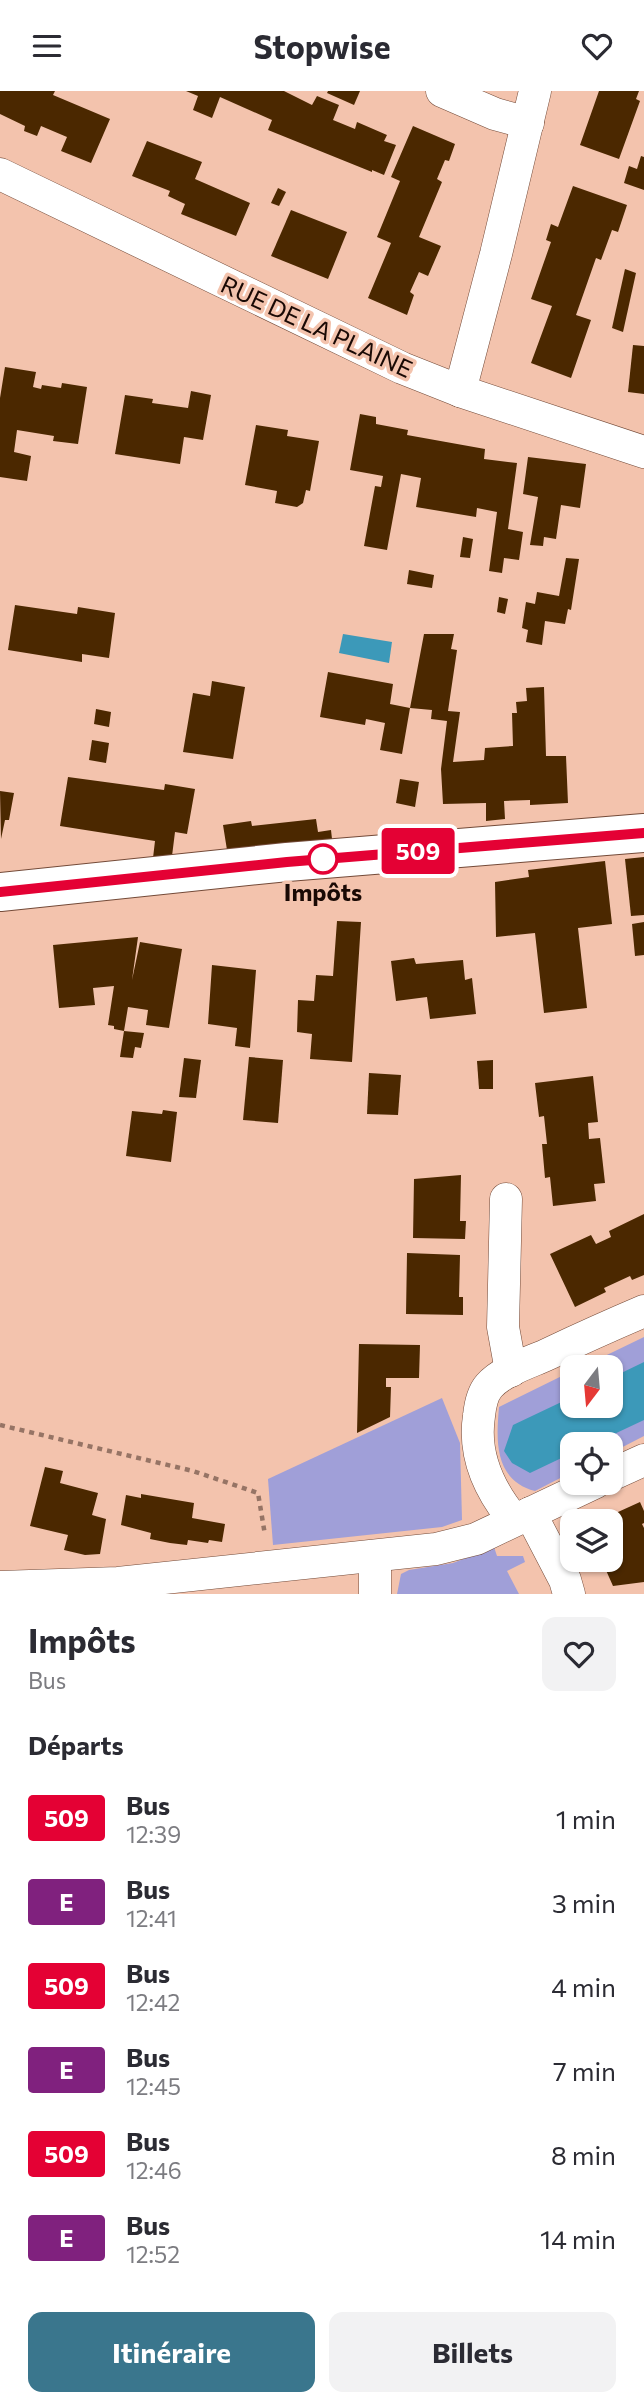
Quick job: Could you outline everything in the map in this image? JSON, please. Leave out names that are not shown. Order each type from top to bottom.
[{"type":"main road","points":[[0,892],[287,862],[644,832]]},
{"type":"street","points":[[442,91],[495,114],[528,123]]},
{"type":"street","points":[[460,391],[535,91]]},
{"type":"street","name":"RUE DE LA PLAINE","points":[[0,174],[402,368],[460,391],[644,452]]},
{"type":"street","points":[[506,1199],[503,1327],[511,1371]]},
{"type":"street","points":[[569,1594],[565,1580],[522,1517],[503,1507],[482,1468],[477,1428],[483,1397],[489,1386],[511,1371],[644,1311]]},
{"type":"street","points":[[623,1470],[644,1460]]},
{"type":"street","points":[[0,1587],[118,1584],[375,1556],[459,1544],[477,1539],[569,1495]]},
{"type":"street","points":[[375,1556],[375,1594]]},
{"type":"path","points":[[0,1425],[193,1471],[258,1493],[265,1539]]},
{"type":"shaded area","points":[[343,634],[392,642],[389,663],[339,653]]},
{"type":"shaded area","points":[[644,1337],[644,1436],[623,1447],[623,1432],[560,1432],[560,1478],[535,1491],[522,1486],[505,1469],[501,1458],[498,1446],[499,1407],[560,1377],[560,1418],[623,1418],[623,1355],[607,1355]]},
{"type":"shaded area","points":[[644,1362],[644,1420],[618,1432],[560,1432],[560,1459],[530,1473],[512,1463],[504,1451],[513,1425],[560,1403],[560,1418],[623,1418],[623,1372]]},
{"type":"shaded area","points":[[442,1398],[460,1443],[462,1520],[442,1527],[273,1545],[268,1479]]},
{"type":"shaded area","points":[[494,1547],[497,1556],[523,1556],[525,1562],[507,1571],[519,1594],[397,1594],[401,1574],[409,1570],[453,1563]]},
{"type":"building","points":[[0,91],[55,91],[53,95],[110,119],[91,163],[61,151],[67,137],[41,126],[37,136],[24,131],[25,126],[0,114]]},
{"type":"building","points":[[186,91],[284,91],[312,105],[317,96],[339,105],[333,120],[355,129],[357,122],[387,135],[384,141],[396,145],[384,175],[372,172],[268,130],[272,120],[220,97],[212,118],[193,110],[198,96]]},
{"type":"building","points":[[360,91],[354,105],[327,93]]},
{"type":"building","points":[[599,91],[639,91],[636,99],[640,101],[619,159],[580,145]]},
{"type":"building","points":[[413,126],[455,144],[449,161],[445,160],[437,179],[442,182],[419,237],[441,246],[428,276],[419,272],[410,292],[414,295],[407,315],[368,298],[391,243],[377,237],[400,181],[391,177]]},
{"type":"building","points":[[147,141],[202,162],[195,179],[250,203],[236,236],[181,214],[185,204],[168,196],[170,191],[132,176]]},
{"type":"building","points":[[641,156],[644,157],[644,190],[624,183],[629,166],[637,169]]},
{"type":"building","points":[[573,186],[627,205],[618,232],[612,230],[601,260],[596,258],[576,315],[591,320],[571,378],[531,363],[552,306],[531,299],[551,242],[546,240],[551,224],[558,227]]},
{"type":"building","points":[[278,188],[286,192],[279,206],[271,203]]},
{"type":"building","points":[[291,210],[347,232],[328,279],[271,256]]},
{"type":"building","points":[[625,269],[636,273],[623,332],[612,328]]},
{"type":"building","points":[[633,345],[644,346],[644,394],[628,392]]},
{"type":"building","points":[[5,367],[36,372],[33,387],[41,389],[42,385],[61,388],[62,383],[87,387],[78,444],[53,441],[54,436],[17,430],[14,452],[31,456],[27,481],[0,477],[0,398]]},
{"type":"building","points":[[191,391],[211,395],[203,440],[184,437],[180,464],[115,454],[125,395],[153,399],[152,403],[188,408]]},
{"type":"building","points":[[360,414],[376,417],[376,424],[408,430],[407,435],[485,449],[484,459],[517,463],[508,529],[523,532],[519,560],[504,558],[502,573],[489,571],[497,512],[477,508],[476,517],[416,507],[421,478],[401,474],[387,550],[364,546],[375,486],[381,487],[383,476],[350,470]]},
{"type":"building","points":[[256,425],[288,430],[287,436],[319,441],[310,491],[306,490],[303,503],[297,507],[275,503],[277,491],[245,485]]},
{"type":"building","points":[[528,457],[586,464],[580,508],[561,505],[556,539],[544,537],[543,546],[530,545],[538,497],[523,494]]},
{"type":"building","points":[[463,537],[473,539],[470,558],[460,557]]},
{"type":"building","points":[[566,558],[579,559],[571,610],[568,609],[565,624],[545,621],[542,645],[526,642],[528,630],[522,628],[526,602],[535,604],[537,592],[559,596]]},
{"type":"building","points":[[409,570],[434,575],[432,588],[407,584]]},
{"type":"building","points":[[499,597],[508,599],[505,614],[497,612]]},
{"type":"building","points":[[15,605],[77,614],[78,607],[115,613],[109,658],[82,654],[82,662],[8,650]]},
{"type":"building","points":[[424,634],[454,634],[451,649],[457,650],[448,711],[460,712],[453,762],[484,760],[485,748],[513,746],[512,713],[517,713],[516,702],[527,701],[526,688],[544,687],[546,756],[566,756],[568,803],[530,805],[530,800],[504,801],[505,819],[486,821],[486,803],[443,804],[441,769],[447,721],[431,719],[432,710],[410,708]]},
{"type":"building","points":[[328,672],[393,684],[390,704],[410,708],[402,754],[380,750],[385,723],[366,719],[365,725],[320,717]]},
{"type":"building","points":[[212,681],[245,687],[233,759],[183,752],[193,693],[210,696]]},
{"type":"building","points":[[96,709],[111,712],[109,727],[94,724]]},
{"type":"building","points":[[92,740],[109,743],[106,763],[89,760]]},
{"type":"building","points":[[68,777],[164,790],[165,784],[195,789],[187,834],[175,832],[172,856],[153,858],[155,841],[60,826]]},
{"type":"building","points":[[400,779],[419,782],[415,807],[396,803]]},
{"type":"building","points":[[0,791],[14,793],[9,820],[5,820],[1,839]]},
{"type":"building","points":[[316,819],[318,832],[331,830],[332,839],[227,850],[223,825],[251,821],[252,826]]},
{"type":"building","points":[[644,857],[644,915],[631,916],[625,859]]},
{"type":"building","points":[[605,861],[612,924],[578,928],[587,1008],[544,1013],[535,933],[496,937],[495,882],[529,877],[528,870]]},
{"type":"building","points":[[337,921],[361,922],[352,1062],[310,1059],[312,1034],[297,1032],[298,1000],[314,1001],[316,975],[333,976]]},
{"type":"building","points":[[644,922],[644,955],[635,956],[632,924]]},
{"type":"building","points":[[138,937],[132,980],[140,942],[182,949],[169,1028],[146,1025],[148,1010],[128,1007],[124,1031],[108,1025],[114,986],[93,988],[95,1005],[59,1008],[53,945]]},
{"type":"building","points":[[414,958],[416,964],[463,960],[465,980],[472,978],[476,1014],[430,1019],[427,997],[396,1001],[391,961]]},
{"type":"building","points":[[212,965],[256,970],[250,1048],[235,1046],[237,1028],[208,1024]]},
{"type":"building","points":[[124,1031],[144,1033],[141,1048],[135,1047],[133,1058],[120,1057]]},
{"type":"building","points":[[249,1057],[283,1060],[278,1123],[243,1120]]},
{"type":"building","points":[[184,1058],[201,1060],[196,1098],[179,1097]]},
{"type":"building","points":[[493,1060],[493,1089],[479,1089],[477,1061]]},
{"type":"building","points":[[369,1073],[401,1075],[398,1115],[367,1114]]},
{"type":"building","points":[[593,1076],[598,1122],[588,1123],[589,1139],[600,1138],[605,1183],[594,1184],[596,1201],[553,1206],[550,1177],[545,1178],[542,1144],[547,1144],[544,1116],[539,1117],[535,1083]]},
{"type":"building","points":[[163,1110],[177,1112],[171,1162],[126,1156],[132,1111],[162,1114]]},
{"type":"building","points":[[461,1175],[460,1221],[466,1221],[465,1239],[413,1238],[414,1179]]},
{"type":"building","points":[[644,1214],[644,1275],[632,1280],[630,1276],[604,1288],[606,1292],[575,1307],[550,1254],[591,1235],[596,1244],[611,1237],[609,1231]]},
{"type":"building","points":[[407,1253],[460,1255],[459,1297],[463,1297],[463,1315],[406,1314]]},
{"type":"building","points":[[359,1344],[420,1345],[419,1378],[386,1378],[386,1387],[391,1387],[390,1417],[357,1433]]},
{"type":"building","points":[[45,1467],[63,1471],[60,1483],[98,1493],[92,1515],[106,1519],[100,1554],[85,1555],[64,1550],[68,1535],[30,1526]]},
{"type":"building","points":[[141,1494],[194,1503],[192,1518],[225,1524],[222,1542],[188,1540],[187,1545],[170,1543],[150,1539],[151,1533],[121,1525],[126,1495],[141,1498]]},
{"type":"building","points":[[640,1502],[644,1511],[644,1582],[613,1586],[607,1572],[623,1572],[623,1510]]},
{"type":"bus line","name":"509","points":[[0,892],[287,862],[644,833]]},
{"type":"place","name":"Impôts","points":[[323,859]]}]
